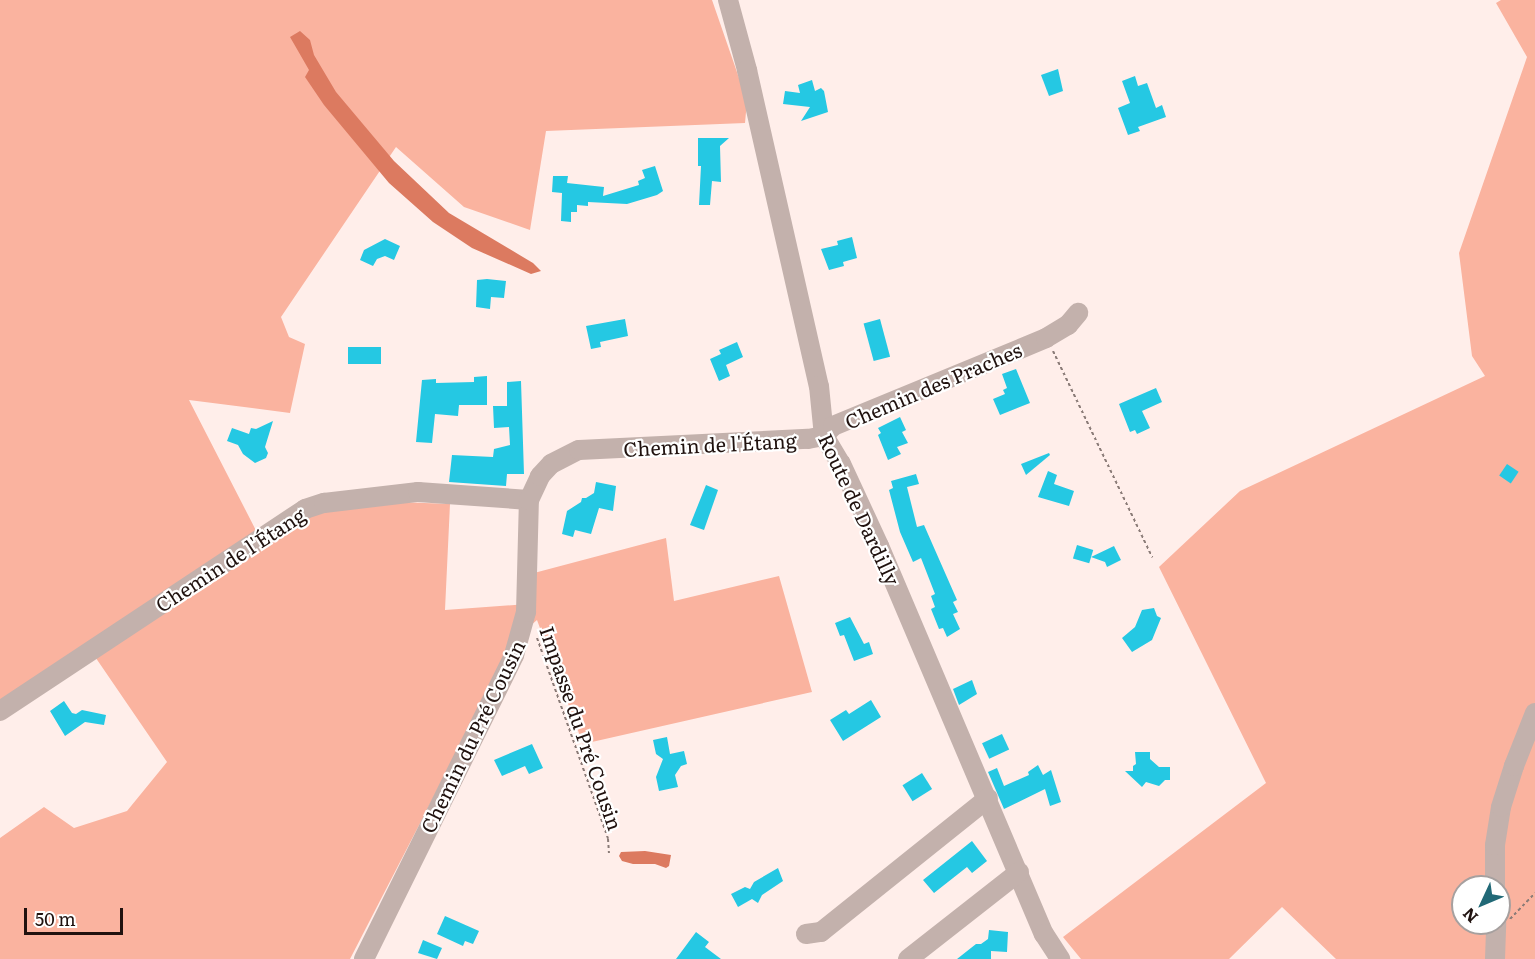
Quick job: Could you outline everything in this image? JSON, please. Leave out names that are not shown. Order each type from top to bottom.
[{"type":"street","name":"Route de Dardilly","points":[[728,0],[747,70],[819,386],[824,436],[842,464],[988,798],[1044,934],[1060,959]]},
{"type":"street","name":"Chemin des Praches","points":[[824,436],[833,426],[1046,338],[1068,325],[1078,313]]},
{"type":"street","name":"Chemin de l'Étang","points":[[0,711],[305,509],[324,503],[418,492],[529,501],[540,476],[551,464],[579,450],[824,436]]},
{"type":"street","name":"Chemin du Pré Cousin","points":[[364,959],[514,655],[522,633],[526,612],[529,501]]},
{"type":"street","points":[[1495,875],[1495,845],[1501,807],[1535,713]]},
{"type":"street","points":[[806,934],[821,932],[988,798]]},
{"type":"street","points":[[908,959],[1019,872]]},
{"type":"street","points":[[1496,935],[1496,959]]},
{"type":"path","name":"Chemin des Praches","points":[[1046,338],[1152,557]]},
{"type":"path","name":"Impasse du Pré Cousin","points":[[537,637],[608,839],[609,853]]},
{"type":"path","points":[[1511,915],[1535,894]]},
{"type":"shaded area","points":[[0,0],[712,0],[747,101],[745,123],[546,131],[530,230],[464,207],[396,147],[281,317],[289,337],[305,344],[290,413],[189,400],[264,546],[310,513],[399,502],[450,504],[445,610],[528,604],[534,573],[666,538],[674,601],[779,576],[812,692],[583,744],[537,620],[515,639],[350,959],[0,959],[0,838],[44,807],[74,828],[127,811],[167,762],[87,645],[0,703]]},
{"type":"shaded area","points":[[1501,0],[1535,0],[1535,959],[1336,959],[1282,907],[1229,959],[1081,959],[1063,937],[1266,783],[1159,567],[1240,491],[1485,376],[1472,356],[1459,253],[1527,57],[1496,3]]},
{"type":"shaded area","points":[[300,31],[310,40],[314,55],[336,92],[394,161],[449,213],[533,263],[541,271],[531,274],[472,248],[433,222],[389,183],[324,105],[305,77],[309,70],[290,37]]},
{"type":"shaded area","points":[[645,851],[671,855],[669,866],[666,868],[655,864],[633,864],[622,861],[619,856],[621,852]]},
{"type":"building","points":[[1058,69],[1063,91],[1049,96],[1041,75]]},
{"type":"building","points":[[1135,76],[1138,86],[1147,83],[1156,108],[1162,105],[1166,117],[1138,127],[1140,131],[1128,135],[1118,108],[1130,103],[1122,81]]},
{"type":"building","points":[[812,80],[815,91],[821,88],[824,91],[828,112],[801,121],[810,107],[783,104],[785,91],[800,93],[798,85]]},
{"type":"building","points":[[698,138],[729,138],[720,146],[721,182],[712,181],[710,205],[699,205],[701,166],[698,166]]},
{"type":"building","points":[[655,166],[663,191],[657,195],[627,204],[588,202],[588,206],[577,205],[577,212],[571,212],[571,222],[561,221],[562,193],[552,192],[553,176],[568,176],[567,183],[604,187],[603,196],[639,185],[638,181],[645,178],[642,170]]},
{"type":"building","points":[[852,237],[857,258],[843,262],[844,266],[829,270],[821,249],[838,245],[837,241]]},
{"type":"building","points":[[385,239],[400,246],[394,260],[385,256],[377,259],[373,266],[360,260],[364,250]]},
{"type":"building","points":[[477,280],[506,281],[504,298],[491,297],[490,309],[476,307]]},
{"type":"building","points":[[625,319],[628,336],[600,342],[601,347],[591,349],[586,326]]},
{"type":"building","points":[[880,319],[890,357],[874,361],[864,323]]},
{"type":"building","points":[[737,342],[743,357],[726,365],[730,376],[719,381],[710,359],[721,354],[719,350]]},
{"type":"building","points":[[348,347],[381,347],[381,364],[348,364]]},
{"type":"building","points":[[1016,369],[1030,403],[1000,415],[993,399],[1005,394],[1003,390],[1007,388],[1002,374]]},
{"type":"building","points":[[487,376],[487,405],[459,405],[458,416],[435,414],[432,443],[416,442],[422,380],[436,379],[436,383],[474,382],[474,377]]},
{"type":"building","points":[[521,381],[524,474],[507,474],[506,486],[449,482],[452,455],[493,457],[494,449],[510,445],[509,427],[494,428],[493,406],[507,406],[507,382]]},
{"type":"building","points":[[1156,388],[1162,402],[1142,411],[1150,428],[1137,434],[1135,430],[1130,432],[1119,404]]},
{"type":"building","points":[[900,417],[906,430],[902,432],[908,443],[897,447],[901,454],[888,460],[878,435],[881,433],[878,428]]},
{"type":"building","points":[[273,421],[265,447],[268,453],[266,458],[255,463],[243,454],[238,445],[227,441],[232,428],[249,434],[251,428],[256,429]]},
{"type":"building","points":[[1049,453],[1050,455],[1026,475],[1021,464]]},
{"type":"building","points":[[1507,464],[1519,472],[1511,483],[1499,476]]},
{"type":"building","points":[[1048,471],[1057,475],[1054,484],[1074,491],[1069,506],[1038,497]]},
{"type":"building","points":[[916,474],[919,484],[907,487],[917,527],[924,525],[957,600],[953,602],[958,612],[953,614],[960,629],[947,637],[943,628],[939,629],[931,609],[935,607],[931,596],[935,594],[921,558],[913,562],[900,532],[889,490],[893,488],[891,481]]},
{"type":"building","points":[[596,482],[616,486],[613,511],[599,508],[591,534],[575,530],[573,537],[562,534],[567,511],[581,502],[582,498],[594,493]]},
{"type":"building","points":[[706,485],[718,490],[704,530],[690,525]]},
{"type":"building","points":[[1077,545],[1093,550],[1089,563],[1073,558]]},
{"type":"building","points":[[1114,546],[1121,560],[1107,567],[1105,562],[1091,557]]},
{"type":"building","points":[[1154,608],[1157,616],[1161,618],[1152,640],[1132,652],[1122,638],[1135,627],[1142,610]]},
{"type":"building","points":[[850,617],[864,644],[869,642],[873,654],[854,661],[844,635],[840,636],[835,623]]},
{"type":"building","points":[[972,680],[977,694],[959,705],[953,689]]},
{"type":"building","points":[[871,700],[881,717],[843,741],[830,720],[846,710],[849,714]]},
{"type":"building","points":[[64,701],[72,713],[76,714],[82,710],[106,715],[104,725],[85,722],[65,736],[50,711]]},
{"type":"building","points":[[1002,734],[1009,749],[989,759],[982,743]]},
{"type":"building","points":[[667,737],[670,754],[684,751],[687,764],[681,766],[675,775],[678,787],[659,791],[656,777],[663,759],[656,754],[653,740]]},
{"type":"building","points":[[532,744],[543,768],[529,774],[525,766],[502,776],[494,760]]},
{"type":"building","points":[[1135,752],[1150,752],[1150,759],[1159,767],[1170,767],[1170,780],[1165,780],[1159,786],[1146,782],[1142,787],[1125,771],[1133,771],[1133,766],[1136,764]]},
{"type":"building","points":[[1038,765],[1043,775],[1051,770],[1061,802],[1050,806],[1045,789],[1004,809],[988,772],[997,768],[1004,786],[1029,775],[1028,772]]},
{"type":"building","points":[[922,773],[932,789],[913,801],[902,785]]},
{"type":"building","points":[[972,841],[987,861],[972,873],[967,867],[934,893],[923,880]]},
{"type":"building","points":[[778,868],[783,881],[762,895],[758,903],[752,899],[738,907],[731,894],[745,887],[750,889],[754,882]]},
{"type":"building","points":[[445,916],[479,931],[473,944],[465,941],[463,946],[437,934]]},
{"type":"building","points":[[989,930],[1008,932],[1007,952],[991,951],[991,959],[957,959],[976,944],[981,944],[988,939]]},
{"type":"building","points":[[696,932],[709,942],[705,947],[721,959],[676,959]]},
{"type":"building","points":[[423,940],[442,948],[437,959],[418,953]]}]
